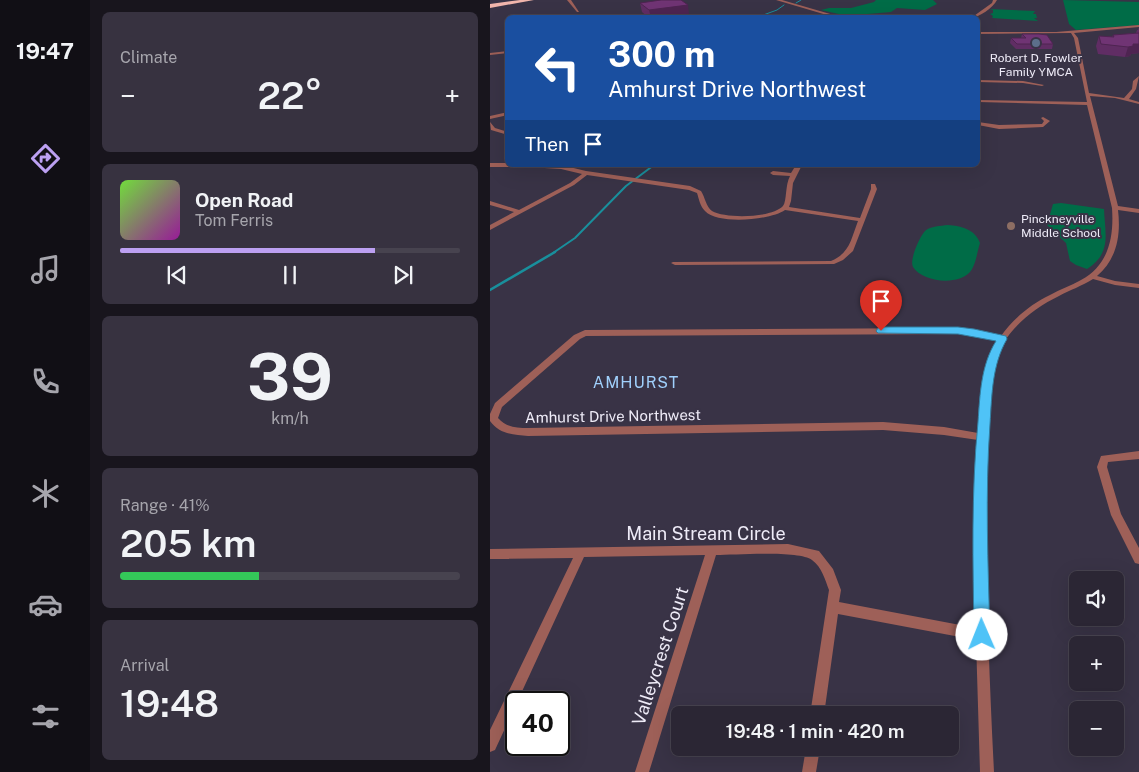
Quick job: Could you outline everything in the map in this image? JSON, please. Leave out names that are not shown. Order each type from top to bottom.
[{"type":"highway","points":[[490,4],[514,0]]},
{"type":"highway","points":[[504,4],[524,0]]},
{"type":"highway","points":[[490,4],[531,0]]},
{"type":"street","points":[[569,0],[582,12]]},
{"type":"street","points":[[778,0],[813,10],[825,7]]},
{"type":"street","points":[[976,15],[995,0]]},
{"type":"street","points":[[807,9],[819,10],[834,15]]},
{"type":"street","points":[[980,32],[988,34],[1056,33],[1139,26]]},
{"type":"street","points":[[987,772],[979,506],[987,376],[995,350],[1002,339],[1027,313],[1050,298],[1092,277],[1109,259],[1115,243],[1117,224],[1115,208],[1087,94],[1076,38],[1072,32]]},
{"type":"street","points":[[1056,33],[1076,38]]},
{"type":"street","points":[[498,53],[499,45]]},
{"type":"street","points":[[490,54],[505,52]]},
{"type":"street","points":[[1126,99],[1134,89],[1135,81],[1139,77]]},
{"type":"street","points":[[980,81],[1023,82],[1042,85]]},
{"type":"street","points":[[1087,94],[1126,99],[1139,103]]},
{"type":"street","points":[[980,101],[1090,104]]},
{"type":"street","points":[[490,118],[505,114]]},
{"type":"street","points":[[980,124],[1037,126],[1046,123],[1047,121],[1043,118]]},
{"type":"street","points":[[490,124],[493,130],[505,133]]},
{"type":"street","points":[[490,165],[505,165]]},
{"type":"street","points":[[561,167],[586,173],[690,188],[699,192],[706,209],[722,216],[763,216],[777,213],[788,203],[788,186],[798,167]]},
{"type":"street","points":[[490,228],[572,184],[586,173]]},
{"type":"street","points":[[774,173],[793,175]]},
{"type":"street","points":[[675,263],[832,263],[841,259],[850,251],[874,185]]},
{"type":"street","points":[[490,203],[520,212]]},
{"type":"street","points":[[784,208],[862,220]]},
{"type":"street","points":[[1115,208],[1139,211]]},
{"type":"street","points":[[1092,277],[1115,283],[1139,286]]},
{"type":"street","name":"Amhurst Drive Northwest","points":[[982,437],[944,431],[883,426],[528,432],[512,431],[499,427],[493,418],[498,405],[577,337],[585,333],[958,331],[974,332],[1002,339]]},
{"type":"street","points":[[1139,454],[1104,460],[1102,467],[1116,515],[1139,559]]},
{"type":"street","name":"Main Stream Circle","points":[[490,554],[788,549],[815,555],[827,569],[835,590],[818,706]]},
{"type":"street","name":"Valleycrest Court","points":[[642,772],[712,551]]},
{"type":"street","points":[[490,746],[581,552]]},
{"type":"street","points":[[833,607],[982,635]]},
{"type":"street","points":[[809,772],[812,756]]},
{"type":"green space","points":[[876,0],[933,0],[937,4],[925,10],[897,8],[891,12],[856,15],[843,15],[821,10],[851,8]]},
{"type":"green space","points":[[1063,0],[1139,2],[1139,25],[1076,30],[1069,24]]},
{"type":"green space","points":[[990,9],[1035,11],[1033,14],[1036,14],[1037,18],[1034,18],[1038,21],[992,18],[993,16],[990,14],[993,13],[993,10]]},
{"type":"green space","points":[[1061,203],[1104,209],[1106,235],[1104,250],[1095,263],[1087,269],[1070,261],[1066,243],[1047,225],[1053,204]]},
{"type":"green space","points":[[948,225],[967,229],[978,238],[980,243],[974,266],[964,276],[949,281],[924,276],[912,264],[918,243],[927,229]]},
{"type":"building","points":[[681,0],[688,5],[649,10],[640,3]]},
{"type":"building","points":[[1139,33],[1139,44],[1133,44],[1133,46],[1128,47],[1101,44],[1099,36],[1114,37],[1113,35]]},
{"type":"building","points":[[1022,34],[1047,35],[1053,44],[1017,44],[1011,38],[1026,38]]},
{"type":"waterway","points":[[796,3],[801,0]]},
{"type":"waterway","points":[[763,15],[784,5]]},
{"type":"waterway","points":[[553,253],[575,238],[626,186],[651,167]]},
{"type":"waterway","points":[[490,290],[555,252]]},
{"type":"place","name":"Robert D. Fowler Family YMCA","points":[[1036,43]]},
{"type":"place","name":"Pinckneyville Middle School","points":[[1011,226]]},
{"type":"district","name":"AMHURST","points":[[636,382]]},
{"type":"route","points":[[881,331],[974,332],[1002,339],[995,350],[987,376],[982,437],[979,506],[982,635]]}]
